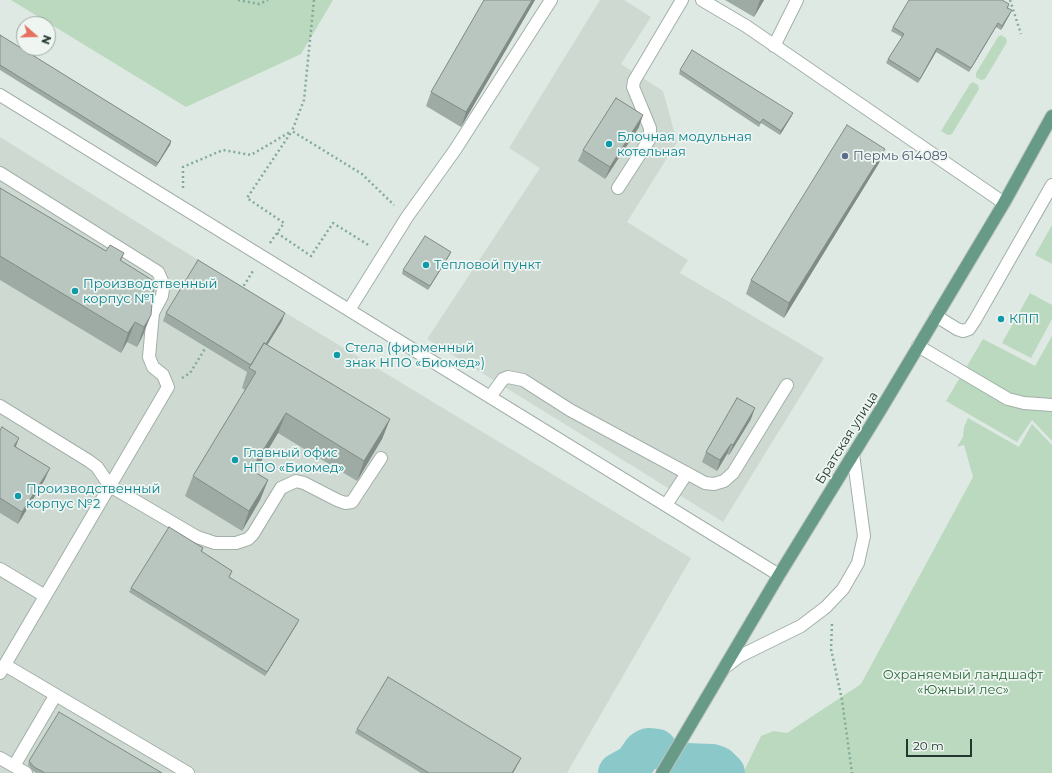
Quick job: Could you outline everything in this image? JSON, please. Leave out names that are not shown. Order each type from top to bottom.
[{"type":"main road","name":"Братская улица","points":[[662,773],[779,574],[1004,203],[1052,116]]},
{"type":"lane","points":[[349,310],[407,216],[455,150],[551,0]]},
{"type":"lane","points":[[618,188],[649,140],[650,134],[650,128],[634,87],[634,81],[682,0]]},
{"type":"lane","points":[[702,0],[727,13],[1004,203]]},
{"type":"lane","points":[[774,46],[797,0]]},
{"type":"lane","points":[[0,95],[779,574]]},
{"type":"lane","points":[[0,173],[158,272],[162,281],[163,289],[152,320],[149,357],[153,367],[163,375],[168,387],[2,669],[55,696],[188,773]]},
{"type":"lane","points":[[936,316],[957,329],[969,329],[1052,185]]},
{"type":"lane","points":[[918,346],[1008,399],[1050,407]]},
{"type":"lane","points":[[490,397],[503,379],[508,377],[523,380],[553,400],[686,473],[705,483],[714,484],[724,481],[733,473],[787,385]]},
{"type":"lane","points":[[0,406],[89,461],[97,467],[110,486],[197,537],[215,543],[236,543],[248,539],[253,534],[282,488],[296,481],[304,483],[337,500],[345,503],[352,502],[381,458]]},
{"type":"lane","points":[[723,669],[740,656],[801,626],[821,611],[843,589],[858,563],[864,536],[853,454]]},
{"type":"lane","points":[[666,505],[686,473]]},
{"type":"lane","points":[[0,569],[45,596]]},
{"type":"lane","points":[[14,766],[55,696]]},
{"type":"lane","points":[[0,758],[26,773]]},
{"type":"path","points":[[238,0],[259,4],[268,0]]},
{"type":"path","points":[[238,294],[284,223],[247,198],[292,131],[304,100],[314,0]]},
{"type":"path","points":[[1010,0],[1021,34]]},
{"type":"path","points":[[183,208],[183,167],[223,150],[251,155],[292,131]]},
{"type":"path","points":[[292,131],[362,174],[407,216]]},
{"type":"path","points":[[277,233],[312,256],[333,223],[383,254]]},
{"type":"path","points":[[168,387],[190,373],[206,347]]},
{"type":"path","points":[[832,621],[831,649],[842,700],[852,773]]},
{"type":"shaded area","points":[[600,0],[624,0],[651,17],[621,64],[663,91],[677,142],[627,222],[688,260],[680,273],[824,358],[723,522],[427,339],[540,168],[509,148]]},
{"type":"shaded area","points":[[0,137],[190,255],[691,558],[567,773],[0,773]]},
{"type":"green space","points":[[11,0],[333,0],[301,54],[186,107],[56,28],[56,16],[37,16]]},
{"type":"green space","points":[[1001,35],[1006,38],[1007,42],[985,79],[981,80],[976,77],[976,73],[998,37]]},
{"type":"green space","points":[[973,82],[978,85],[979,89],[952,134],[948,135],[941,131],[970,84]]},
{"type":"green space","points":[[1052,225],[1052,264],[1035,255]]},
{"type":"green space","points":[[1030,293],[1052,305],[1052,319],[1031,358],[1002,343]]},
{"type":"green space","points":[[1052,336],[1052,441],[1032,420],[1017,442],[946,401],[983,339],[1035,366]]},
{"type":"green space","name":"Охраняемый ландшафт «Южный лес»","points":[[968,418],[1019,447],[1032,424],[1052,445],[1052,773],[743,773],[761,736],[774,731],[787,733],[861,684],[973,477],[964,445],[957,447],[963,437],[964,427]]},
{"type":"building","points":[[484,0],[532,0],[466,112],[431,92]]},
{"type":"building","points":[[909,0],[1002,0],[1009,4],[1007,8],[1012,10],[1002,26],[998,23],[971,68],[937,48],[920,79],[888,59],[904,34],[893,27]]},
{"type":"building","points":[[0,35],[16,45],[16,56],[34,56],[171,141],[158,163],[0,65]]},
{"type":"building","points":[[692,50],[793,113],[781,131],[763,119],[760,123],[680,70]]},
{"type":"building","name":"Блочная модульная котельная","points":[[616,98],[643,115],[610,167],[583,150]]},
{"type":"building","points":[[847,125],[885,149],[789,303],[751,280]]},
{"type":"building","name":"Производственный корпус №1","points":[[0,188],[106,251],[110,245],[124,253],[120,260],[157,283],[153,292],[151,315],[144,327],[135,322],[128,333],[0,256]]},
{"type":"building","name":"Тепловой пункт","points":[[425,236],[451,252],[430,286],[403,270]]},
{"type":"building","points":[[198,260],[285,313],[251,365],[166,313]]},
{"type":"building","name":"Главный офис НПО «Биомед»","points":[[264,343],[390,419],[364,461],[286,413],[251,470],[268,480],[249,511],[193,476],[256,372],[249,368]]},
{"type":"building","points":[[737,398],[755,408],[733,445],[731,444],[720,460],[706,452]]},
{"type":"building","name":"Производственный корпус №2","points":[[2,427],[19,438],[14,446],[50,468],[22,512],[0,498],[0,430]]},
{"type":"building","points":[[169,527],[203,548],[201,551],[232,571],[229,577],[299,620],[267,672],[131,588]]},
{"type":"building","points":[[388,677],[521,758],[512,773],[429,773],[357,729]]},
{"type":"building","points":[[59,712],[162,773],[45,773],[34,767],[29,761]]},
{"type":"waterway","points":[[618,773],[634,764],[643,751],[648,748],[657,749]]},
{"type":"waterway","points":[[685,763],[712,764],[718,766],[725,773]]},
{"type":"place","name":"Блочная модульная котельная","points":[[609,144]]},
{"type":"place","name":"Пермь 614089","points":[[845,156]]},
{"type":"place","name":"Тепловой пункт","points":[[426,265]]},
{"type":"place","name":"Производственный корпус №1","points":[[75,291]]},
{"type":"place","name":"КПП","points":[[1001,319]]},
{"type":"place","name":"Стела (фирменный знак НПО «Биомед»)","points":[[337,355]]},
{"type":"place","name":"Главный офис НПО «Биомед»","points":[[235,460]]},
{"type":"place","name":"Производственный корпус №2","points":[[18,496]]}]
